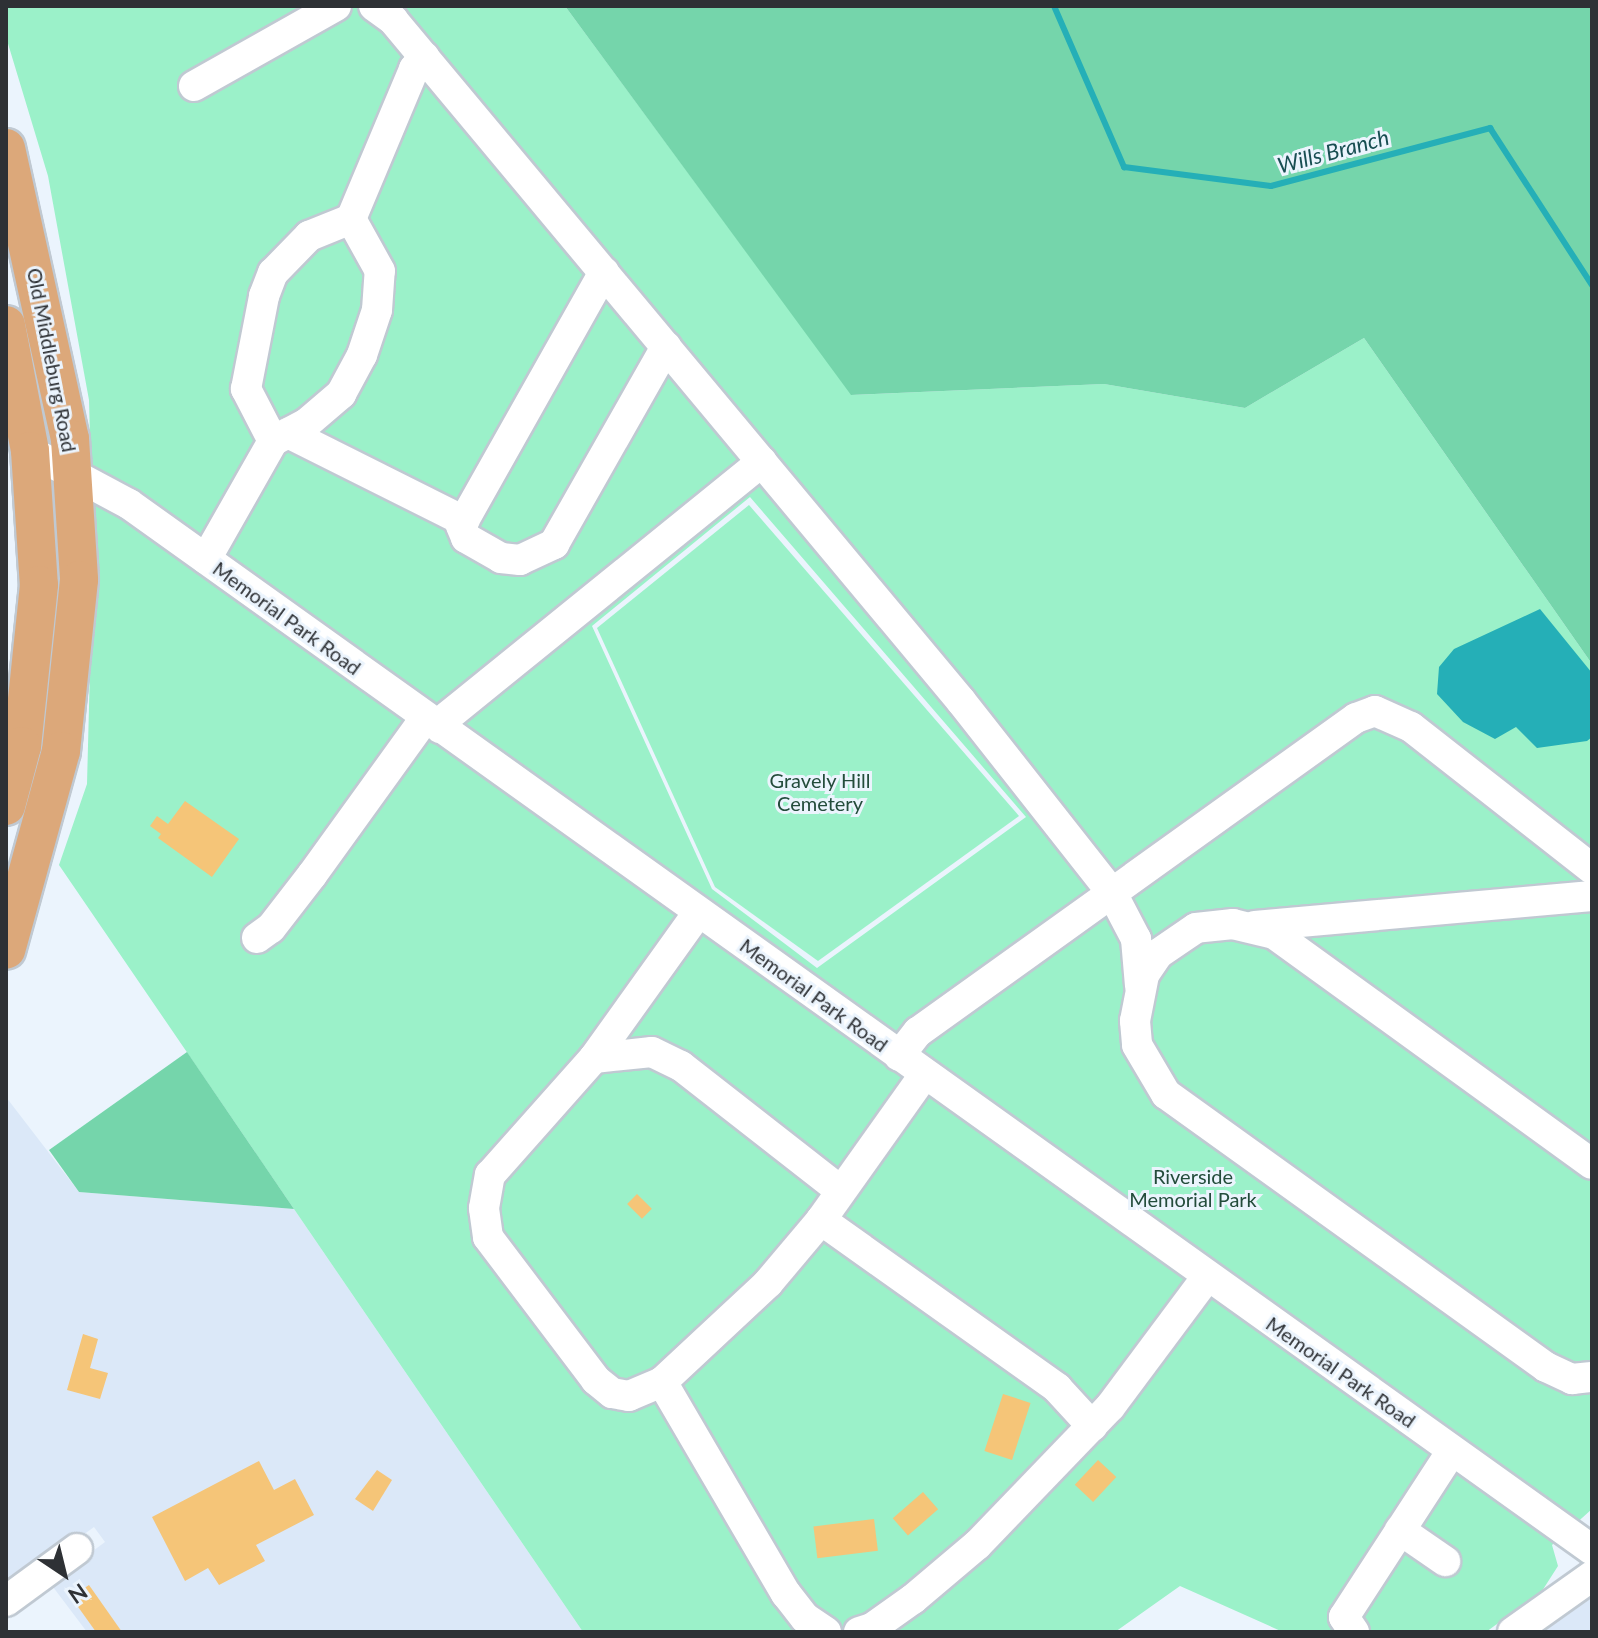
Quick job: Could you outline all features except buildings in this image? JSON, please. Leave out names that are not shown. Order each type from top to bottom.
[{"type":"main road","name":"Old Middleburg Road","points":[[6,148],[45,311],[72,475],[79,580],[54,779],[6,950]]},
{"type":"main road","name":"Old Middleburg Road","points":[[6,325],[30,451],[39,585],[22,746],[8,792]]},
{"type":"street","points":[[194,86],[336,6]]},
{"type":"street","points":[[374,6],[424,57],[762,462],[1119,905],[1136,939],[1140,986],[1135,1021],[1137,1045],[1166,1094],[1546,1367],[1572,1379],[1592,1377]]},
{"type":"street","points":[[424,57],[414,69],[351,219],[309,236],[273,273],[264,296],[246,389],[280,437],[464,521]]},
{"type":"street","points":[[206,559],[280,437],[341,394],[362,355],[377,310],[380,271],[351,219]]},
{"type":"street","points":[[604,272],[464,521],[466,538],[501,558],[520,560],[554,544],[666,347]]},
{"type":"street","name":"Memorial Park Road","points":[[30,451],[129,504],[1592,1550]]},
{"type":"street","points":[[257,938],[279,917],[433,723],[448,716],[762,462]]},
{"type":"street","points":[[899,1056],[918,1032],[1119,905],[1356,718],[1375,711],[1411,727],[1592,869]]},
{"type":"street","points":[[8,792],[54,779]]},
{"type":"street","points":[[1119,905],[1143,924],[1196,928],[1253,926],[1592,896]]},
{"type":"street","points":[[698,913],[594,1058],[490,1175],[484,1208],[488,1237],[604,1386],[629,1396],[662,1382],[758,1293],[821,1220],[924,1075]]},
{"type":"street","points":[[1253,926],[1274,934],[1592,1164]]},
{"type":"street","points":[[1140,986],[1158,954],[1196,928]]},
{"type":"street","points":[[594,1058],[652,1052],[681,1066],[841,1191]]},
{"type":"street","points":[[821,1220],[1057,1388],[1092,1426]]},
{"type":"street","points":[[859,1632],[872,1628],[913,1599],[977,1545],[1092,1426],[1207,1277]]},
{"type":"street","points":[[662,1382],[786,1594],[805,1618],[826,1632]]},
{"type":"street","points":[[1354,1632],[1344,1617],[1452,1451]]},
{"type":"street","points":[[1400,1530],[1445,1561]]},
{"type":"street","points":[[6,1601],[77,1549]]},
{"type":"street","points":[[1513,1632],[1592,1576]]},
{"type":"shaded area","points":[[6,1097],[79,1192],[294,1209],[583,1632],[87,1632],[50,1583],[105,1542],[94,1527],[6,1591]]},
{"type":"shaded area","points":[[1592,1595],[1592,1632],[1537,1632],[1584,1598]]},
{"type":"green space","name":"Riverside Memorial Park","points":[[6,6],[565,6],[852,395],[1104,384],[1245,408],[1364,338],[1592,664],[1592,1509],[1552,1545],[1558,1566],[1542,1591],[1486,1632],[1283,1632],[1180,1586],[1115,1632],[583,1632],[59,865],[87,784],[93,552],[89,400],[48,176],[6,37]],"holes":[[[750,497],[1026,817],[817,968],[712,889],[592,626]]]},
{"type":"green space","points":[[565,6],[1592,6],[1592,664],[1364,338],[1245,408],[1104,384],[851,395]]},
{"type":"green space","name":"Gravely Hill Cemetery","points":[[749,505],[1019,816],[818,961],[715,887],[597,628]]},
{"type":"green space","points":[[187,1052],[294,1209],[79,1192],[49,1150]]},
{"type":"water","points":[[1540,609],[1592,673],[1592,737],[1587,741],[1537,748],[1516,727],[1495,739],[1463,722],[1437,694],[1439,667],[1454,649]]},
{"type":"waterway","name":"Wills Branch","points":[[1054,6],[1124,167],[1271,186],[1490,128],[1592,285]]}]
